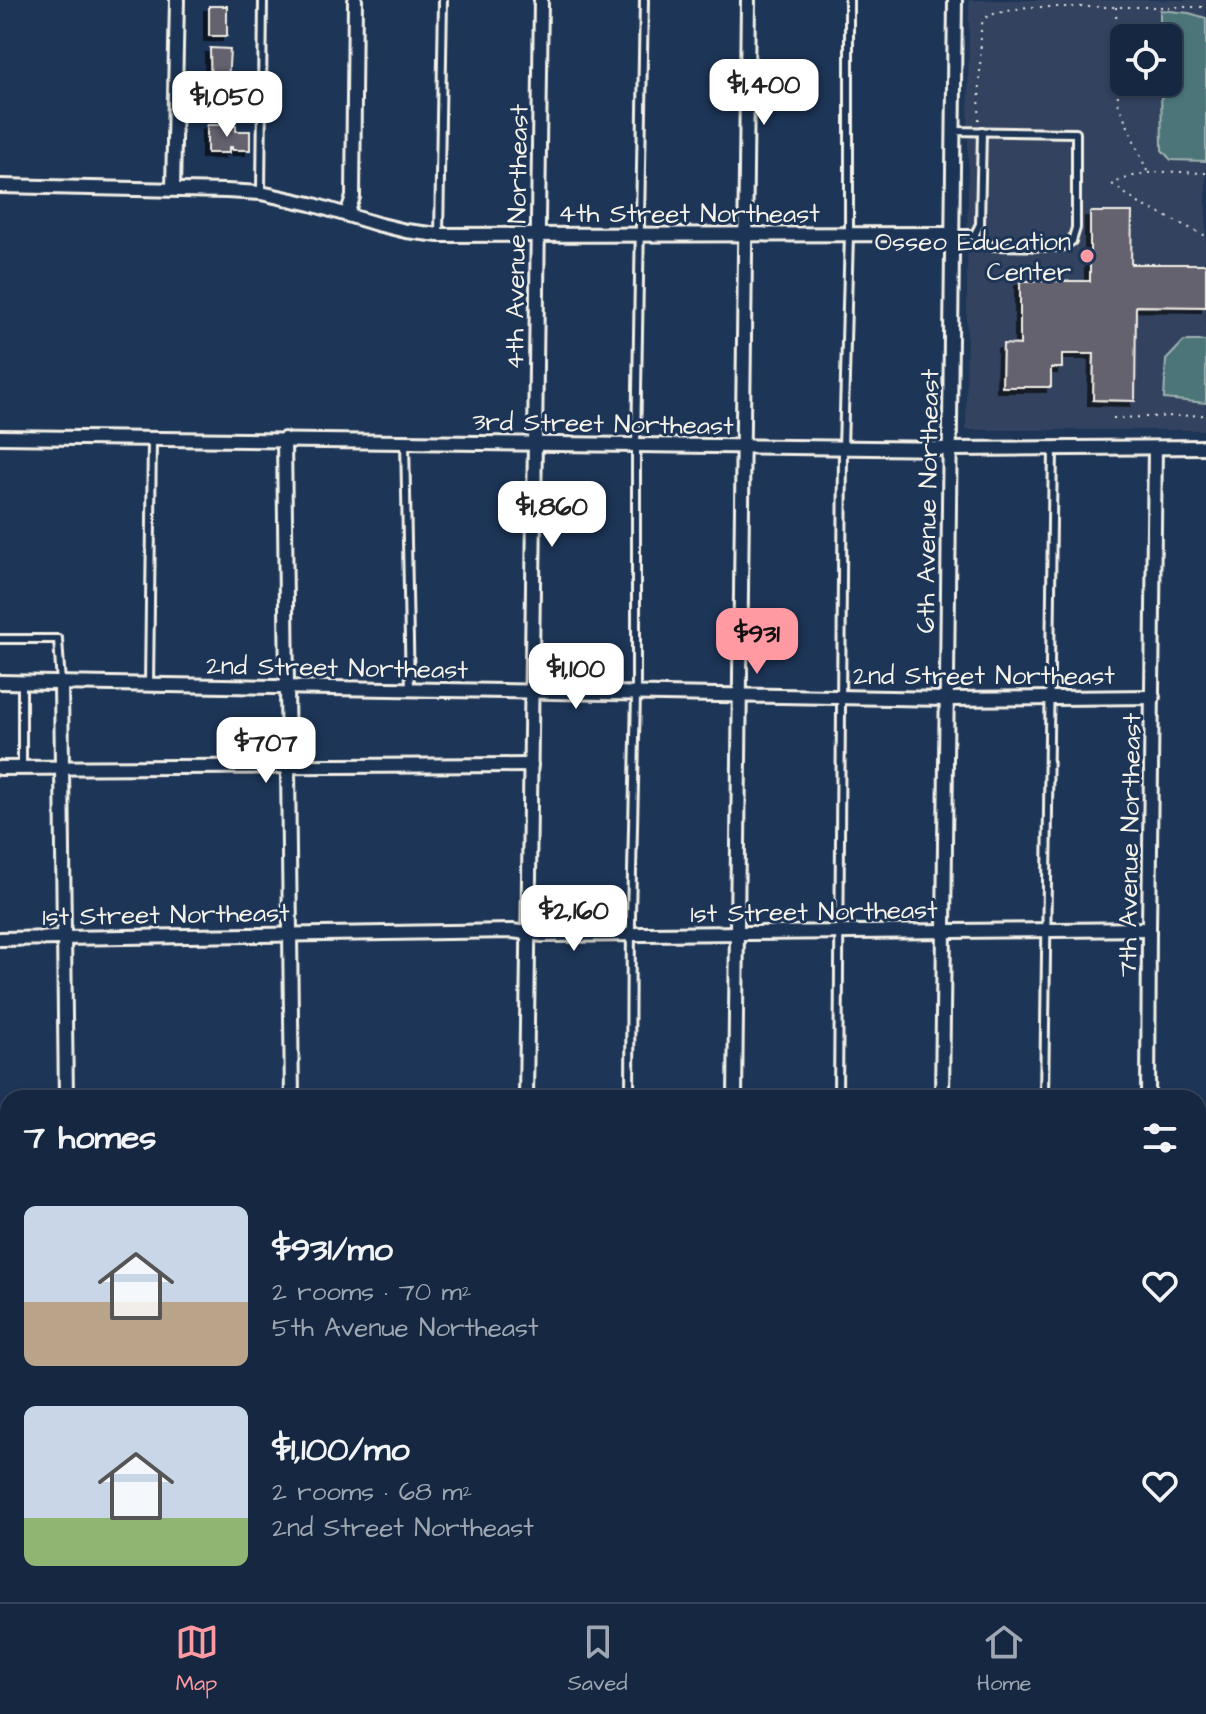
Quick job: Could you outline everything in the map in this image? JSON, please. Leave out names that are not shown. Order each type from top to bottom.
[{"type":"street","points":[[173,189],[177,0]]},
{"type":"street","points":[[347,214],[353,197],[355,0]]},
{"type":"street","name":"4th Avenue Northeast","points":[[526,1090],[541,0]]},
{"type":"street","points":[[735,1090],[748,0]]},
{"type":"street","name":"6th Avenue Northeast","points":[[942,1090],[955,0]]},
{"type":"street","name":"4th Street Northeast","points":[[0,186],[261,193],[406,231],[439,235],[952,234]]},
{"type":"street","name":"3rd Street Northeast","points":[[0,437],[950,449],[1206,447]]},
{"type":"street","points":[[284,439],[292,1090]]},
{"type":"street","name":"7th Avenue Northeast","points":[[1148,1090],[1155,448]]},
{"type":"street","name":"2nd Street Northeast","points":[[0,682],[946,699],[1153,697]]},
{"type":"street","points":[[61,684],[66,1090]]},
{"type":"street","points":[[0,768],[531,765]]},
{"type":"street","name":"1st Street Northeast","points":[[0,939],[512,931],[543,935],[1149,929]]},
{"type":"lane","points":[[261,193],[263,0]]},
{"type":"lane","points":[[439,235],[443,0]]},
{"type":"lane","points":[[630,1090],[644,0]]},
{"type":"lane","points":[[838,1090],[849,0]]},
{"type":"lane","points":[[952,234],[970,234],[991,246],[1061,247],[1072,241],[1076,228],[1076,133],[953,131]]},
{"type":"lane","points":[[974,236],[980,224],[982,131]]},
{"type":"lane","points":[[149,685],[152,438]]},
{"type":"lane","points":[[405,442],[410,690]]},
{"type":"lane","points":[[1044,1090],[1053,449]]},
{"type":"lane","points":[[0,639],[58,639],[61,684]]},
{"type":"lane","points":[[22,683],[22,768]]},
{"type":"path","points":[[1116,6],[1118,103],[1147,172]]},
{"type":"path","points":[[979,121],[981,28],[983,20],[989,15],[1027,7],[1206,7]]},
{"type":"path","points":[[1206,173],[1147,172],[1130,175],[1112,184],[1138,203],[1206,236]]},
{"type":"path","points":[[1113,418],[1206,415]]},
{"type":"shaded area","name":"Osseo Education Center","points":[[969,0],[1206,0],[1206,430],[966,430]]},
{"type":"green space","points":[[1160,10],[1206,18],[1206,161],[1171,160],[1162,150],[1161,96],[1182,96],[1182,24],[1160,24]]},
{"type":"green space","points":[[1184,341],[1206,341],[1206,403],[1164,399],[1166,360]]},
{"type":"building","points":[[209,6],[227,6],[227,36],[209,36]]},
{"type":"building","points":[[210,48],[230,49],[227,100],[211,100]]},
{"type":"building","points":[[207,125],[236,125],[236,131],[250,131],[250,150],[232,150],[229,147],[229,153],[207,153]]},
{"type":"building","name":"Osseo Education Center","points":[[1090,212],[1132,212],[1131,264],[1206,264],[1206,307],[1136,306],[1135,401],[1093,400],[1094,354],[1062,354],[1062,368],[1051,368],[1051,387],[1002,387],[1003,344],[1020,345],[1020,281],[1043,281],[1048,276],[1052,281],[1090,281]]},
{"type":"place","name":"Osseo Education Center","points":[[1087,256]]}]
